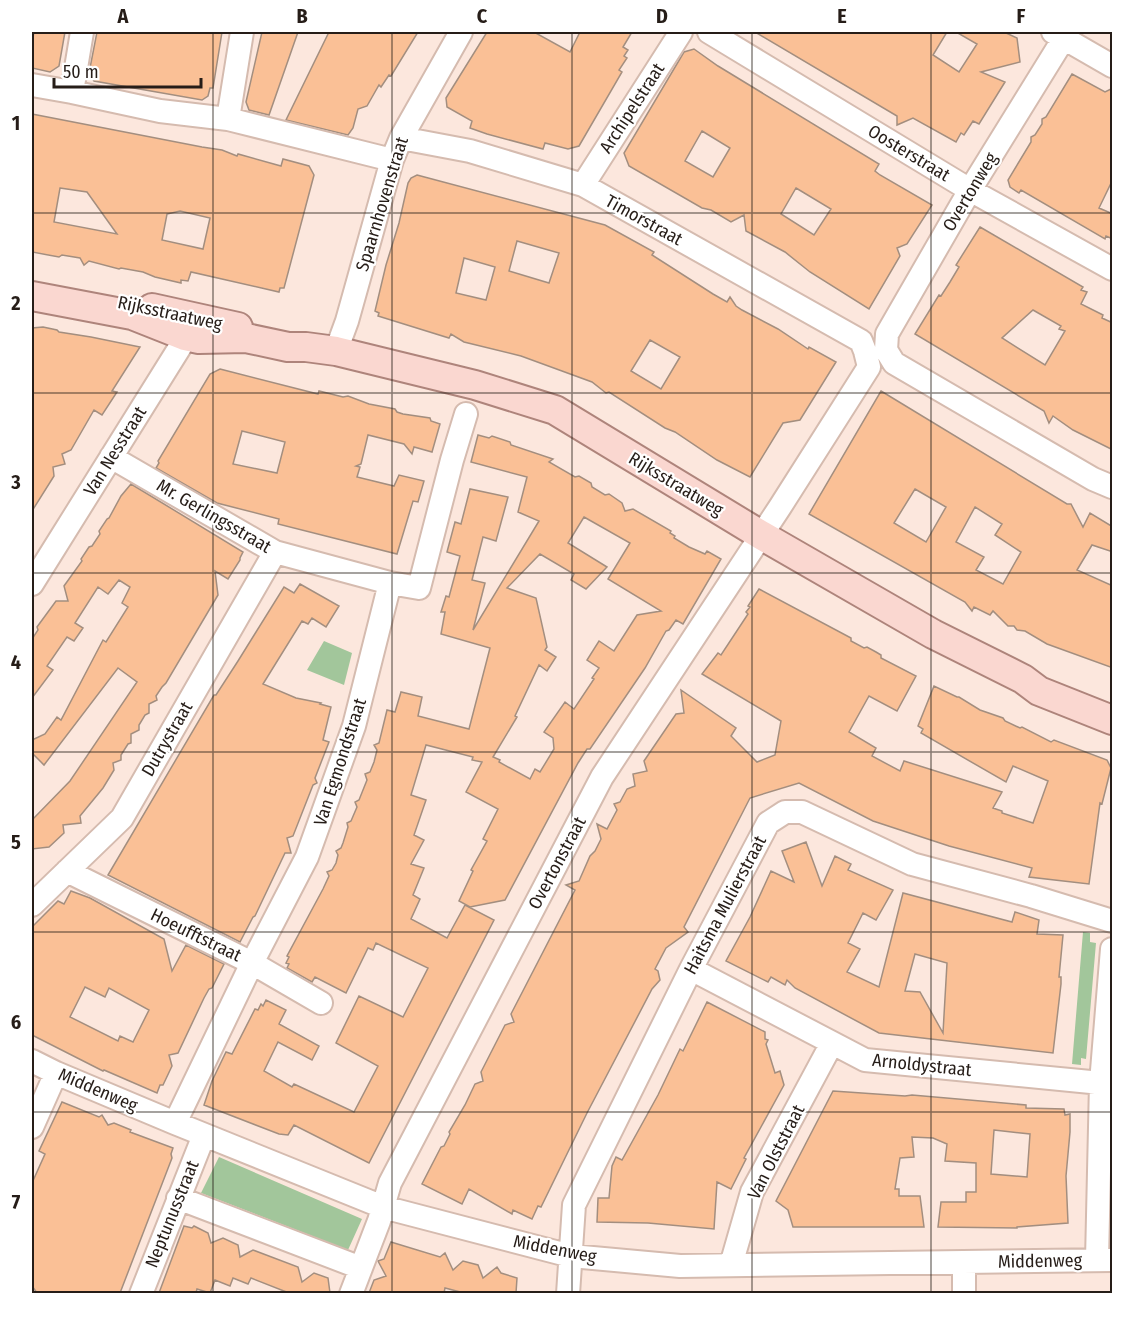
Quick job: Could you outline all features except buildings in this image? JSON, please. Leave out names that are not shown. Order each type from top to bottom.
[{"type":"main road","name":"Rijksstraatweg","points":[[32,285],[189,327],[200,339],[246,338],[288,347],[306,346],[336,351],[475,386],[555,410],[761,535],[933,634],[1023,680],[1039,691],[1113,720]]},
{"type":"main road","name":"Rijksstraatweg","points":[[32,296],[189,327]]},
{"type":"main road","name":"Rijksstraatweg","points":[[1023,680],[1042,683],[1113,709]]},
{"type":"street","points":[[72,92],[82,32]]},
{"type":"street","points":[[228,119],[242,32]]},
{"type":"street","name":"Spaarnhovenstraat","points":[[336,351],[347,321],[392,160],[401,138],[461,32]]},
{"type":"street","name":"Archipelstraat","points":[[583,185],[681,32]]},
{"type":"street","name":"Oosterstraat","points":[[709,32],[970,190],[1113,270]]},
{"type":"street","points":[[1058,35],[1113,66]]},
{"type":"street","name":"Overtonweg","points":[[761,535],[869,367],[876,350],[1058,35]]},
{"type":"street","points":[[32,85],[160,111],[228,119],[392,160]]},
{"type":"street","name":"Timorstraat","points":[[401,138],[470,151],[583,185],[861,341],[894,363],[1093,479],[1113,487]]},
{"type":"street","name":"Van Nesstraat","points":[[32,584],[189,327]]},
{"type":"street","points":[[390,583],[419,588],[466,414]]},
{"type":"street","name":"Mr. Gerlingsstraat","points":[[111,457],[275,552],[390,583]]},
{"type":"street","name":"Overtonstraat","points":[[351,1293],[390,1183],[602,777],[761,535]]},
{"type":"street","name":"Dutrystraat","points":[[32,905],[122,818],[275,552]]},
{"type":"street","name":"Van Egmondstraat","points":[[175,1123],[252,963],[308,857],[354,726],[390,583]]},
{"type":"street","name":"Haitsma Mulierstraat","points":[[568,1293],[574,1204],[691,969],[768,823],[785,812],[802,812],[912,864],[1113,921]]},
{"type":"street","name":"Hoeufftstraat","points":[[67,871],[252,963],[321,1003]]},
{"type":"street","points":[[1105,1260],[1101,1083],[1113,949]]},
{"type":"street","name":"Arnoldystraat","points":[[691,969],[865,1060],[1101,1083]]},
{"type":"street","name":"Van Olststraat","points":[[731,1265],[753,1192],[832,1043]]},
{"type":"street","name":"Middenweg","points":[[32,1060],[56,1073],[175,1123],[383,1207],[571,1256],[680,1266],[1105,1260]]},
{"type":"street","points":[[32,1127],[56,1073]]},
{"type":"street","name":"Neptunusstraat","points":[[141,1293],[204,1135]]},
{"type":"street","points":[[178,1198],[361,1268]]},
{"type":"street","points":[[964,1262],[964,1293]]},
{"type":"green space","points":[[324,641],[352,653],[344,685],[307,670]]},
{"type":"green space","points":[[1083,932],[1090,933],[1090,942],[1096,943],[1086,1059],[1081,1058],[1081,1065],[1072,1064]]},
{"type":"green space","points":[[219,1157],[362,1219],[348,1250],[201,1193]]}]
